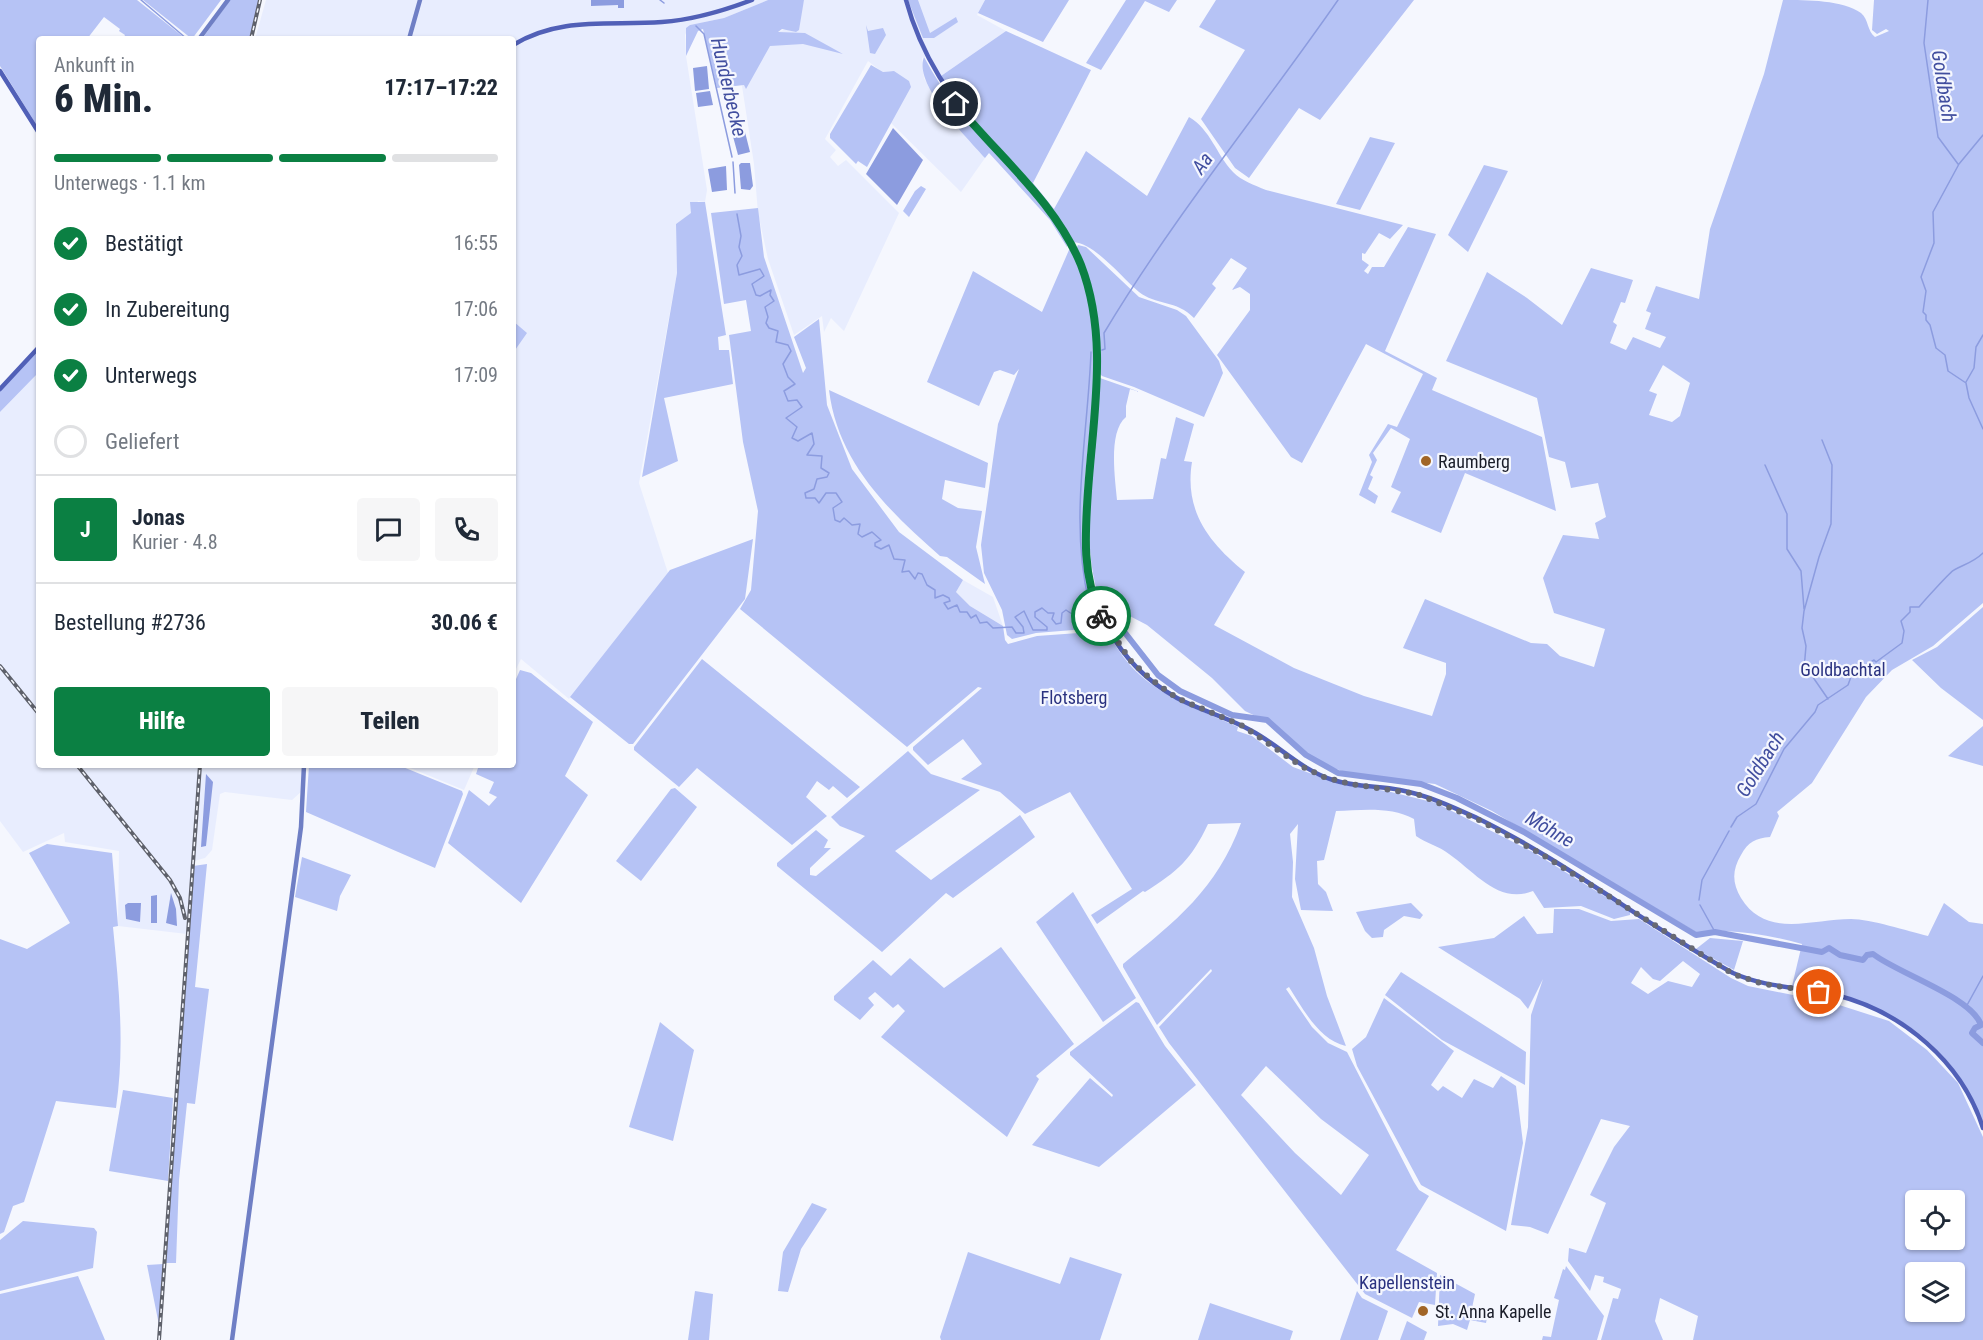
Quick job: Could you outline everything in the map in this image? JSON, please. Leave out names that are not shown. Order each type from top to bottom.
[{"type":"main road","points":[[516,44],[537,33],[562,26],[679,20],[728,9],[752,0]]},
{"type":"main road","points":[[906,0],[922,47],[956,104],[1055,218],[1077,257],[1089,291],[1097,332],[1097,369],[1085,543],[1087,569],[1099,611],[1119,646],[1159,686],[1184,701],[1253,731],[1308,770],[1333,780],[1404,791],[1446,805],[1515,838],[1733,974],[1763,984],[1836,995],[1870,1006],[1895,1019],[1929,1044],[1950,1067],[1972,1103],[1983,1128]]},
{"type":"main road","points":[[0,71],[36,128]]},
{"type":"main road","points":[[0,388],[36,350]]},
{"type":"street","points":[[201,36],[228,0]]},
{"type":"street","points":[[411,36],[420,0]]},
{"type":"street","points":[[232,1340],[292,899],[303,805],[304,768]]},
{"type":"shaded area","points":[[266,0],[768,0],[724,18],[690,25],[685,35],[686,56],[707,190],[705,202],[698,201],[692,213],[676,224],[677,273],[639,483],[668,573],[569,699],[521,659],[516,669],[516,36],[256,36]]},
{"type":"shaded area","points":[[591,0],[624,0],[624,8],[618,8],[618,5],[591,6]]},
{"type":"shaded area","points":[[804,0],[985,0],[977,15],[1006,31],[941,76],[929,55],[922,58],[924,78],[934,96],[985,158],[961,192],[891,123],[892,71],[882,72],[868,61],[825,139],[836,150],[830,157],[838,166],[846,160],[899,213],[844,331],[831,318],[824,332],[822,316],[794,335],[768,259],[758,213],[754,164],[742,86],[778,32],[786,29],[796,32]]},
{"type":"shaded area","points":[[707,66],[709,89],[695,91],[693,68]]},
{"type":"shaded area","points":[[710,91],[713,105],[698,107],[696,93]]},
{"type":"shaded area","points":[[740,128],[745,132],[750,152],[738,155],[731,129]]},
{"type":"shaded area","points":[[893,128],[923,160],[897,205],[866,174]]},
{"type":"shaded area","points":[[750,163],[753,186],[750,190],[741,189],[739,165]]},
{"type":"shaded area","points":[[726,166],[727,190],[712,192],[708,169]]},
{"type":"shaded area","points":[[36,375],[36,768],[303,768],[302,791],[292,800],[225,792],[220,794],[212,850],[205,858],[194,861],[201,770],[187,934],[118,926],[119,851],[65,842],[64,833],[23,852],[0,821],[0,412]]},
{"type":"shaded area","points":[[963,580],[993,597],[1003,626],[970,606],[956,592]]},
{"type":"shaded area","points":[[410,768],[474,768],[464,790]]},
{"type":"shaded area","points":[[206,774],[213,782],[206,846],[201,847]]},
{"type":"shaded area","points":[[171,893],[176,909],[177,926],[166,923]]},
{"type":"shaded area","points":[[157,895],[157,923],[151,923],[151,896]]},
{"type":"shaded area","points":[[141,903],[140,922],[126,919],[125,905]]},
{"type":"green space","points":[[0,0],[137,0],[182,36],[124,36],[119,31],[120,29],[104,17],[89,36],[36,36],[36,124],[0,66]]},
{"type":"green space","points":[[143,0],[221,0],[194,36],[188,36]]},
{"type":"green space","points":[[230,0],[259,0],[251,36],[204,36]]},
{"type":"green space","points":[[768,0],[804,0],[799,30],[796,32],[782,29],[778,32],[805,33],[843,54],[803,44],[770,46],[746,89],[744,85],[717,88],[703,29],[698,31],[686,56],[686,28],[690,25],[724,18]]},
{"type":"green space","points":[[908,0],[918,0],[930,33],[956,17],[958,22],[934,38],[923,38]]},
{"type":"green space","points":[[985,0],[1069,0],[1043,42],[978,13]]},
{"type":"green space","points":[[1126,0],[1177,0],[1169,12],[1145,1],[1101,70],[1086,63]]},
{"type":"green space","points":[[1216,0],[1414,0],[1320,120],[1299,108],[1249,178],[1235,168],[1201,119],[1245,50],[1199,27]]},
{"type":"green space","name":"Goldbachtal","points":[[1783,0],[1845,5],[1864,16],[1875,37],[1889,31],[1886,29],[1877,34],[1872,30],[1874,0],[1983,0],[1983,603],[1933,646],[1892,670],[1866,697],[1812,783],[1777,812],[1779,816],[1770,837],[1761,838],[1747,847],[1738,861],[1734,876],[1738,892],[1751,911],[1763,919],[1777,923],[1851,919],[1879,923],[1928,936],[1944,903],[1969,922],[1983,924],[1983,1122],[1968,1092],[1951,1066],[1931,1044],[1908,1026],[1883,1011],[1855,1000],[1792,986],[1802,944],[1744,932],[1696,932],[1492,811],[1435,784],[1351,774],[1318,763],[1277,726],[1245,711],[1212,678],[1147,625],[1122,612],[1101,605],[1094,578],[1089,521],[1100,378],[1140,392],[1130,389],[1126,417],[1117,433],[1114,468],[1117,500],[1153,499],[1161,458],[1166,459],[1176,417],[1194,424],[1184,461],[1192,462],[1192,496],[1196,511],[1210,537],[1245,572],[1214,625],[1294,668],[1364,696],[1432,716],[1446,674],[1446,663],[1403,648],[1425,599],[1531,643],[1547,644],[1560,656],[1594,667],[1605,629],[1554,613],[1543,578],[1563,535],[1599,539],[1595,523],[1606,517],[1598,483],[1571,488],[1565,462],[1549,457],[1537,398],[1446,361],[1487,272],[1527,298],[1562,325],[1591,268],[1633,280],[1625,303],[1621,302],[1613,322],[1617,325],[1610,343],[1626,350],[1633,337],[1660,348],[1666,337],[1645,329],[1651,313],[1646,311],[1656,286],[1699,299],[1710,229],[1764,74]],"holes":[[[1663,365],[1690,383],[1680,416],[1672,422],[1649,415],[1657,394],[1649,391]]]},
{"type":"green space","points":[[866,25],[868,31],[883,28],[886,35],[875,54],[870,53]]},
{"type":"green space","points":[[1006,31],[1091,70],[1033,183],[1054,209],[1086,151],[1147,196],[1189,117],[1203,129],[1227,165],[1240,178],[1266,190],[1403,225],[1390,239],[1379,233],[1365,254],[1362,253],[1362,260],[1369,265],[1364,271],[1368,274],[1372,267],[1384,267],[1408,227],[1436,234],[1385,351],[1437,378],[1432,390],[1542,437],[1556,511],[1465,473],[1441,533],[1391,512],[1401,492],[1391,487],[1410,439],[1391,428],[1373,453],[1377,460],[1370,475],[1373,477],[1368,489],[1378,496],[1375,504],[1359,495],[1372,462],[1369,455],[1388,424],[1397,427],[1423,374],[1366,344],[1302,463],[1291,457],[1217,355],[1250,310],[1250,294],[1240,287],[1232,290],[1247,268],[1231,258],[1212,284],[1216,288],[1194,318],[1180,308],[1145,296],[1090,248],[1073,242],[1040,195],[957,101],[941,76]]},
{"type":"green space","points":[[924,57],[940,85],[959,111],[1039,200],[1064,236],[1067,247],[1050,220],[989,153],[985,158],[944,110],[926,82],[923,69]]},
{"type":"green space","points":[[871,65],[883,72],[894,71],[909,81],[911,87],[867,167],[858,161],[856,164],[830,138],[830,134]]},
{"type":"green space","points":[[1370,137],[1395,143],[1360,210],[1336,204]]},
{"type":"green space","points":[[1484,165],[1508,171],[1468,252],[1448,235]]},
{"type":"green space","points":[[921,186],[926,189],[909,217],[903,211],[915,191]]},
{"type":"green space","points":[[690,202],[705,202],[726,335],[718,337],[719,350],[729,350],[733,384],[664,398],[678,461],[642,477],[677,273],[676,224],[691,213]]},
{"type":"green space","points":[[758,208],[764,257],[803,373],[806,368],[794,337],[819,319],[827,405],[852,469],[899,532],[963,580],[956,592],[970,606],[1003,626],[1005,640],[1008,644],[1037,636],[1106,631],[1130,665],[1154,686],[1181,702],[1238,727],[1237,731],[1252,736],[1293,767],[1334,782],[1436,803],[1533,852],[1630,912],[1630,915],[1614,919],[1581,906],[1544,908],[1533,891],[1509,894],[1498,890],[1445,851],[1416,836],[1414,819],[1386,810],[1336,811],[1324,860],[1317,861],[1318,884],[1326,892],[1333,911],[1301,910],[1295,879],[1298,824],[1290,834],[1293,862],[1292,897],[1314,948],[1327,996],[1346,1046],[1336,1043],[1320,1030],[1306,1014],[1289,987],[1286,989],[1312,1027],[1328,1043],[1347,1052],[1414,1182],[1419,1190],[1429,1196],[1396,1250],[1437,1273],[1435,1305],[1419,1302],[1412,1318],[1365,1294],[1169,1043],[1159,1027],[1212,971],[1211,969],[1157,1025],[1123,967],[1123,964],[1177,918],[1207,885],[1220,867],[1241,823],[1208,824],[1196,847],[1175,871],[1097,924],[1091,915],[1132,889],[1070,792],[1025,814],[1000,792],[961,779],[982,764],[963,739],[928,765],[913,750],[913,747],[982,688],[978,687],[907,747],[740,609],[751,590],[758,511],[743,442],[729,335],[751,331],[746,300],[724,304],[711,213]],"holes":[[[1266,1066],[1321,1119],[1369,1155],[1341,1195],[1295,1153],[1241,1095]]]},
{"type":"green space","points":[[1078,245],[1086,247],[1139,297],[1177,310],[1186,316],[1219,361],[1223,373],[1204,417],[1102,376],[1100,374],[1101,360],[1095,363],[1083,531],[1085,564],[1092,595],[1103,624],[1098,628],[1036,633],[1012,639],[1007,635],[1002,610],[984,573],[981,545],[998,424],[1019,369],[1014,375],[1000,370],[994,372],[979,406],[927,382],[973,271],[1042,312],[1069,250],[1072,250],[1091,303],[1095,301],[1076,249]]},
{"type":"green space","points":[[516,324],[527,333],[516,349]]},
{"type":"green space","points":[[36,352],[36,375],[0,412],[0,391]]},
{"type":"green space","points":[[829,390],[988,463],[985,488],[945,480],[942,499],[958,508],[982,511],[976,547],[985,584],[947,557],[940,556],[884,503],[854,462],[843,440],[834,416]]},
{"type":"green space","points":[[753,539],[745,599],[633,744],[629,744],[570,697],[670,570]]},
{"type":"green space","points":[[1983,607],[1983,720],[1941,688],[1912,660],[1937,647]]},
{"type":"green space","points":[[702,659],[860,787],[847,798],[833,786],[829,790],[817,781],[806,797],[827,816],[792,845],[697,768],[679,787],[634,750]]},
{"type":"green space","points":[[520,670],[531,673],[593,722],[565,776],[588,795],[521,903],[448,843],[469,790],[489,806],[497,797],[489,793],[494,782],[476,774],[478,768],[516,768],[516,679]]},
{"type":"green space","points":[[1983,726],[1983,766],[1948,756]]},
{"type":"green space","points":[[908,751],[931,774],[980,790],[895,851],[931,880],[1020,815],[1035,837],[953,898],[946,893],[882,952],[777,866],[777,863],[816,830],[828,840],[824,848],[831,848],[810,868],[810,875],[816,876],[865,836],[840,826],[831,817]]},
{"type":"green space","points":[[309,768],[405,768],[462,791],[463,794],[435,868],[306,812]]},
{"type":"green space","points":[[675,788],[697,807],[641,881],[616,861],[671,789]]},
{"type":"green space","points":[[47,844],[112,853],[118,926],[113,927],[121,1040],[119,1085],[116,1108],[56,1101],[24,1202],[13,1206],[4,1232],[0,1234],[0,939],[27,949],[70,923],[29,853]]},
{"type":"green space","points":[[302,857],[351,875],[340,896],[337,911],[295,897]]},
{"type":"green space","points":[[207,864],[195,987],[209,989],[195,1104],[187,1103],[179,1180],[176,1263],[166,1263],[193,866]]},
{"type":"green space","points":[[1073,892],[1136,998],[1103,1022],[1036,922]]},
{"type":"green space","points":[[1411,903],[1423,915],[1420,919],[1404,916],[1384,930],[1383,937],[1372,938],[1365,931],[1356,912]]},
{"type":"green space","points":[[1554,909],[1579,909],[1611,921],[1639,919],[1731,978],[1748,986],[1833,1003],[1889,1021],[1927,1050],[1958,1083],[1983,1137],[1983,1340],[1693,1340],[1698,1316],[1660,1298],[1655,1321],[1663,1340],[1601,1340],[1613,1298],[1618,1299],[1621,1289],[1603,1282],[1604,1277],[1595,1275],[1590,1291],[1568,1261],[1569,1248],[1586,1253],[1606,1203],[1590,1195],[1614,1147],[1630,1126],[1601,1119],[1548,1234],[1530,1227],[1511,1225],[1528,1127],[1531,1015],[1543,979],[1528,1009],[1520,999],[1438,947],[1494,938],[1524,916],[1537,934],[1553,933]],"holes":[[[1683,961],[1700,974],[1692,987],[1668,981],[1648,994],[1631,983],[1641,967],[1653,979],[1660,981]]]},
{"type":"green space","points":[[1710,938],[1743,941],[1734,970],[1696,949]]},
{"type":"green space","points":[[1001,947],[1074,1044],[1036,1076],[1039,1079],[1007,1137],[881,1037],[905,1011],[898,1004],[893,1008],[875,992],[868,998],[874,1005],[860,1020],[834,1000],[834,996],[873,960],[891,976],[910,958],[944,988]]},
{"type":"green space","points":[[1401,972],[1526,1052],[1525,1085],[1442,1040],[1385,995]]},
{"type":"green space","points":[[1384,998],[1454,1051],[1431,1085],[1438,1091],[1443,1086],[1462,1098],[1474,1079],[1493,1088],[1501,1076],[1516,1086],[1523,1143],[1506,1231],[1421,1185],[1357,1066],[1352,1049],[1366,1037]]},
{"type":"green space","points":[[1136,1002],[1139,1003],[1165,1046],[1196,1085],[1099,1167],[1032,1145],[1090,1078],[1112,1097],[1113,1095],[1070,1055],[1070,1052]]},
{"type":"green space","points":[[660,1022],[694,1050],[673,1141],[629,1127]]},
{"type":"green space","points":[[123,1090],[173,1098],[168,1181],[109,1171]]},
{"type":"green space","points":[[812,1203],[827,1209],[801,1249],[788,1292],[778,1291],[783,1252]]},
{"type":"green space","points":[[23,1221],[94,1228],[97,1232],[93,1268],[0,1291],[0,1240]]},
{"type":"green space","points":[[968,1252],[1060,1284],[1070,1257],[1122,1274],[1100,1340],[941,1340],[940,1337]]},
{"type":"green space","points":[[163,1264],[159,1325],[147,1265]]},
{"type":"green space","points":[[1566,1266],[1604,1316],[1597,1340],[1542,1340],[1543,1336],[1551,1337],[1559,1300],[1554,1298]]},
{"type":"green space","points":[[1440,1275],[1475,1294],[1472,1308],[1488,1312],[1486,1323],[1470,1320],[1467,1330],[1453,1324],[1438,1326]]},
{"type":"green space","points":[[78,1276],[105,1340],[0,1340],[0,1294]]},
{"type":"green space","points":[[695,1291],[713,1294],[709,1340],[688,1340]]},
{"type":"green space","points":[[1357,1291],[1362,1298],[1388,1311],[1378,1340],[1340,1340]]},
{"type":"green space","points":[[1210,1303],[1293,1331],[1290,1340],[1198,1340]]},
{"type":"green space","points":[[1407,1321],[1427,1332],[1424,1340],[1400,1340]]},
{"type":"waterway","points":[[141,0],[183,36]]},
{"type":"waterway","name":"Hunderbecke","points":[[660,0],[664,3]]},
{"type":"waterway","name":"Aa","points":[[1102,350],[1105,349],[1104,333],[1159,247],[1338,0]]},
{"type":"waterway","name":"Goldbach","points":[[1928,0],[1924,43],[1938,137],[1958,164]]},
{"type":"waterway","name":"Hunderbecke","points":[[696,26],[704,34],[732,157]]},
{"type":"waterway","name":"Goldbach","points":[[1983,135],[1959,164],[1933,212],[1934,243],[1921,277],[1926,291],[1923,312],[1930,325],[1936,348],[1945,355],[1948,371],[1966,383],[1969,398],[1983,429]]},
{"type":"waterway","name":"Hunderbecke","points":[[733,162],[735,193]]},
{"type":"waterway","name":"Hunderbecke","points":[[737,214],[741,236],[739,247],[742,256],[737,265],[739,275],[760,269],[764,276],[752,284],[756,295],[760,296],[771,290],[770,295],[774,301],[765,307],[768,317],[766,323],[769,328],[778,331],[776,342],[788,345],[791,351],[783,364],[788,377],[795,384],[784,391],[788,401],[797,400],[802,407],[786,418],[797,427],[792,438],[798,441],[812,433],[814,444],[807,455],[822,456],[821,468],[829,473],[827,477],[817,479],[814,489],[805,493],[806,498],[815,498],[819,503],[826,493],[836,493],[842,502],[833,508],[835,520],[840,522],[844,518],[852,525],[860,524],[858,534],[862,537],[872,532],[881,540],[875,543],[875,546],[881,549],[889,545],[894,559],[905,560],[902,572],[909,571],[915,579],[918,573],[922,574],[927,585],[935,590],[935,598],[943,595],[949,598],[950,601],[944,603],[948,609],[957,605],[960,612],[967,612],[971,618],[976,615],[980,623],[987,622],[993,628],[1012,627],[1016,633],[1024,633],[1023,627],[1015,617],[1024,611],[1033,630],[1047,630],[1047,627],[1035,617],[1035,612],[1042,608],[1048,613],[1054,613],[1052,619],[1056,624],[1061,623],[1062,613],[1066,610],[1081,620],[1094,619],[1083,571],[1080,540],[1081,477],[1091,352]]},
{"type":"waterway","points":[[1966,382],[1974,368],[1976,347],[1983,335]]},
{"type":"waterway","points":[[1804,669],[1806,646],[1802,628],[1804,611],[1831,524],[1832,465],[1822,440]]},
{"type":"waterway","points":[[1765,465],[1787,514],[1787,549],[1801,571],[1804,609]]},
{"type":"waterway","name":"Goldbach","points":[[1731,827],[1737,817],[1756,804],[1784,749],[1815,712],[1818,705],[1848,685],[1852,674],[1874,660],[1876,662],[1902,643],[1904,631],[1901,621],[1910,612],[1910,607],[1919,607],[1954,570],[1973,561],[1983,553]]},
{"type":"waterway","name":"Möhne","points":[[1094,619],[1105,615],[1115,620],[1158,675],[1180,691],[1232,715],[1267,720],[1306,755],[1338,773],[1421,784],[1457,798],[1524,832],[1696,935],[1715,932],[1822,952],[1829,948],[1840,955],[1863,960],[1867,955],[1873,954],[1964,1005],[1975,1015],[1981,1025],[1972,1033],[1983,1043]]},
{"type":"waterway","points":[[1808,670],[1828,699]]},
{"type":"waterway","name":"Goldbach","points":[[1699,900],[1702,880],[1729,831]]},
{"type":"waterway","name":"Goldbach","points":[[1700,905],[1715,932]]},
{"type":"waterway","points":[[1966,1007],[1983,976]]},
{"type":"railway","points":[[252,36],[260,0]]},
{"type":"railway","points":[[0,666],[36,710]]},
{"type":"railway","points":[[79,768],[170,880],[180,898],[185,918]]},
{"type":"railway","points":[[159,1340],[200,768]]},
{"type":"way so far","points":[[1101,616],[1119,646],[1138,668],[1159,686],[1184,701],[1253,731],[1308,770],[1351,784],[1417,794],[1456,809],[1515,838],[1733,974],[1763,984],[1819,992]]},
{"type":"place","name":"Raumberg","points":[[1426,461]]},
{"type":"place","name":"St. Anna Kapelle","points":[[1423,1311]]},
{"type":"route","points":[[956,104],[1055,218],[1077,257],[1089,291],[1097,332],[1097,369],[1085,553],[1093,595],[1101,616]]},
{"type":"park label","name":"Flotsberg","points":[[1074,697]]},
{"type":"park label","name":"Kapellenstein","points":[[1407,1282]]}]
